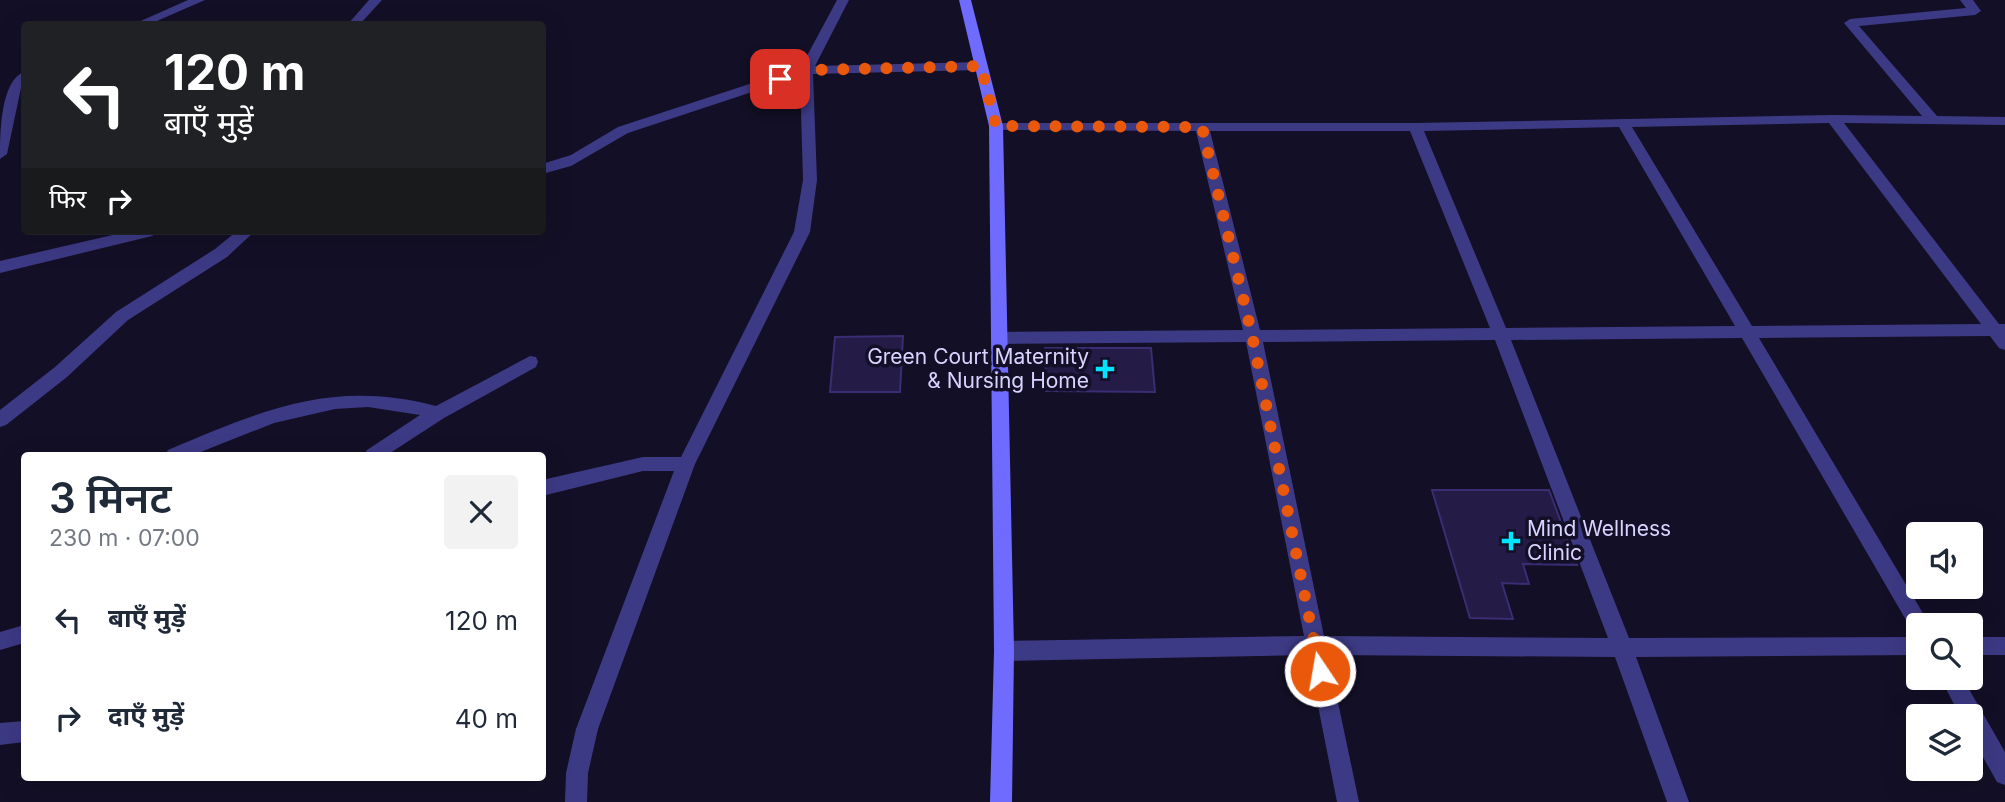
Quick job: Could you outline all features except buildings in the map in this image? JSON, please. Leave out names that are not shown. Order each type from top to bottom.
[{"type":"main road","points":[[965,0],[996,126],[1004,651],[1000,802]]},
{"type":"street","points":[[147,21],[199,0]]},
{"type":"street","points":[[357,21],[376,0]]},
{"type":"street","points":[[576,802],[577,773],[587,729],[686,464],[802,232],[810,180],[806,70],[843,0]]},
{"type":"street","points":[[1933,120],[1850,23],[1975,11],[1966,0]]},
{"type":"street","points":[[546,168],[580,159],[597,143],[623,130],[806,70],[981,66]]},
{"type":"street","points":[[0,154],[14,88],[21,80]]},
{"type":"street","points":[[1833,119],[1999,330],[2005,344]]},
{"type":"street","points":[[996,126],[1415,127],[1833,119],[2005,121]]},
{"type":"street","points":[[1622,123],[1913,613]]},
{"type":"street","points":[[1202,127],[1252,335],[1348,802]]},
{"type":"street","points":[[1415,127],[1502,332],[1623,648],[1678,802]]},
{"type":"street","points":[[0,267],[135,235]]},
{"type":"street","points":[[0,420],[61,372],[122,316],[221,253],[242,235]]},
{"type":"street","points":[[1000,338],[1999,330]]},
{"type":"street","points":[[378,452],[438,413],[530,362]]},
{"type":"street","points":[[181,452],[253,422],[311,405],[345,400],[381,400],[412,404],[438,413]]},
{"type":"street","points":[[546,487],[643,464],[686,464]]},
{"type":"street","points":[[0,640],[21,635]]},
{"type":"street","points":[[1004,651],[1315,645],[1623,648],[1906,646]]},
{"type":"street","points":[[1983,646],[2005,646]]},
{"type":"street","points":[[1957,690],[2005,774]]},
{"type":"street","points":[[0,734],[21,732]]},
{"type":"place","name":"Green Court Maternity & Nursing Home","points":[[1105,369]]},
{"type":"place","name":"Mind Wellness Clinic","points":[[1511,541]]},
{"type":"route","points":[[780,79],[806,70],[981,66],[996,126],[1202,127],[1252,335],[1320,671]]}]
